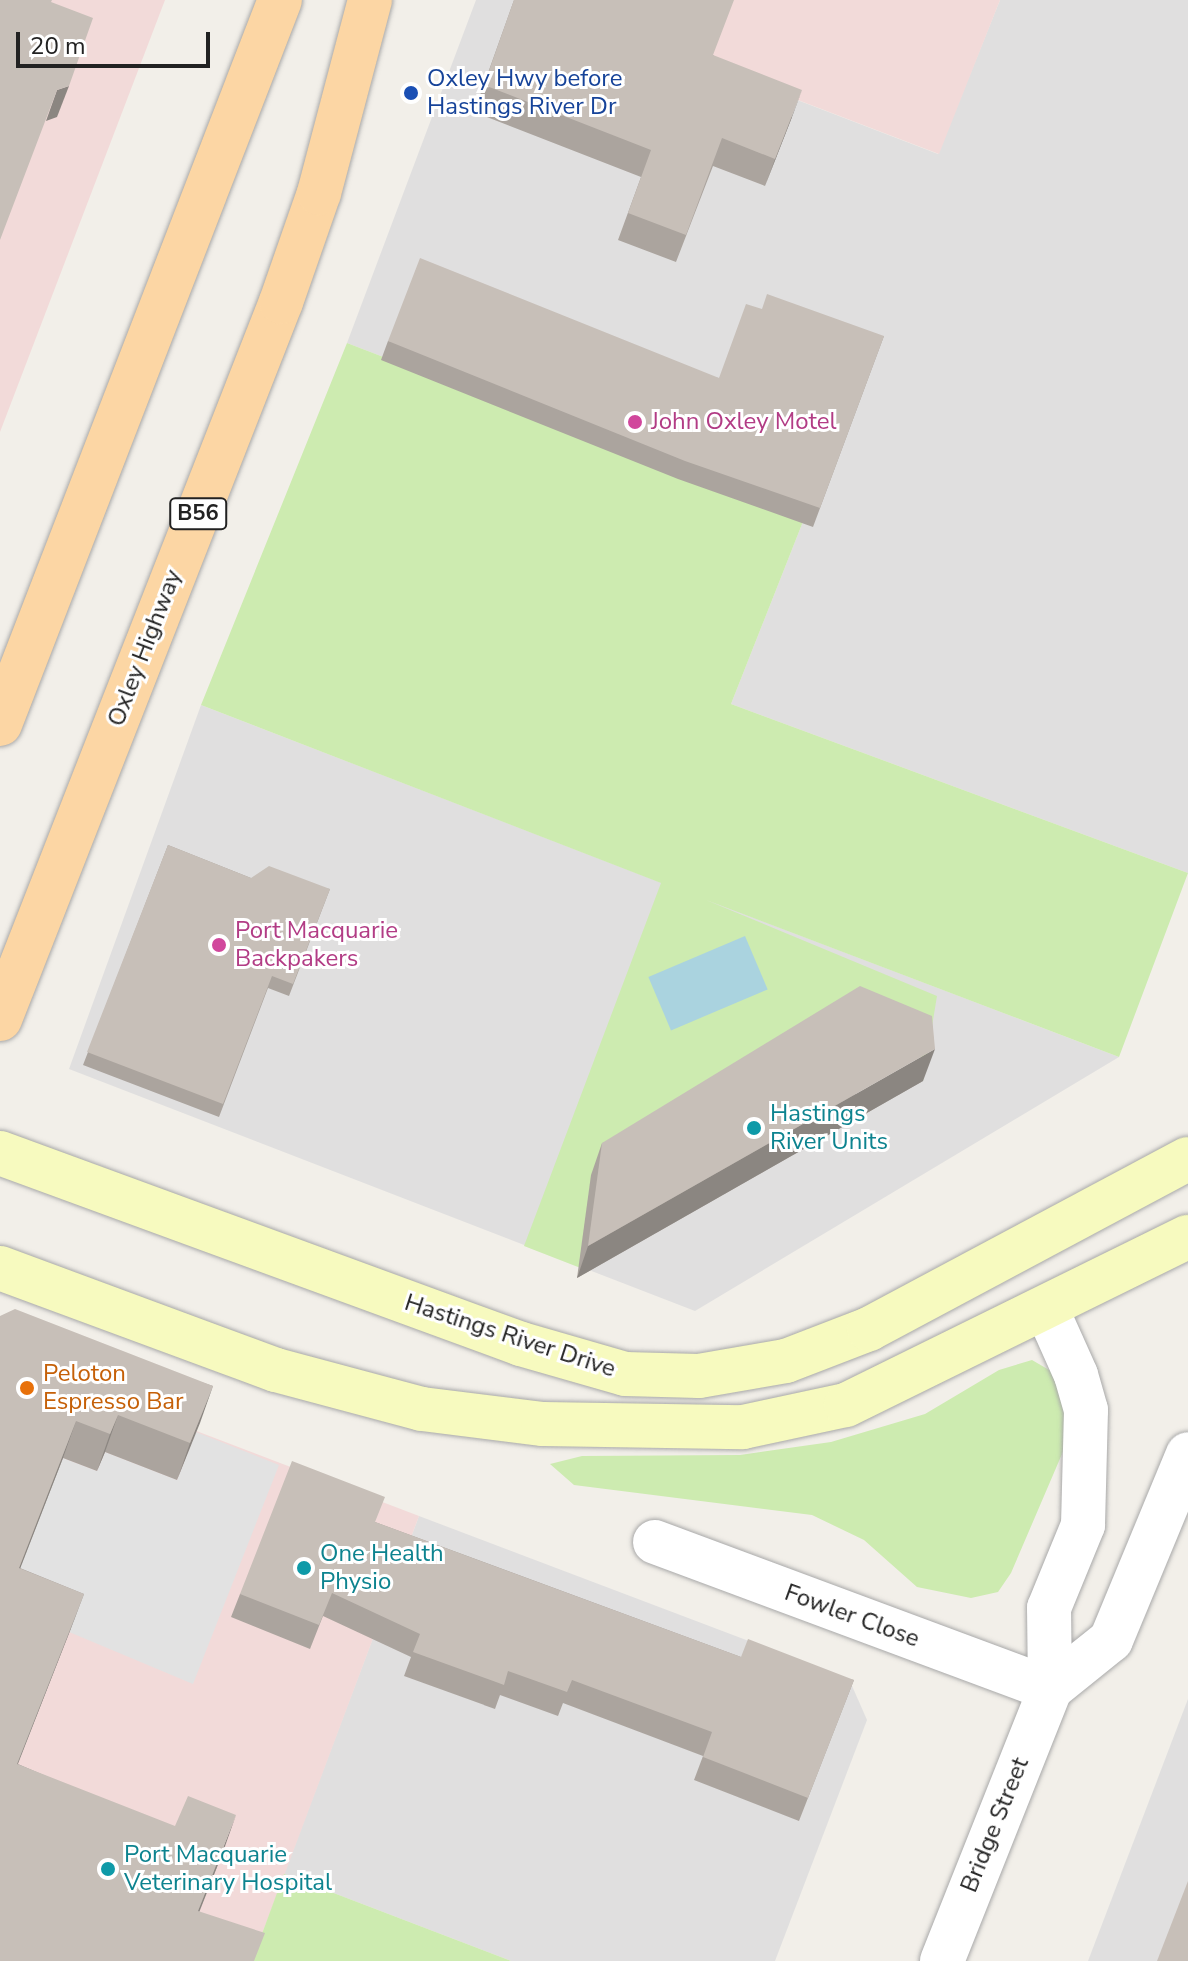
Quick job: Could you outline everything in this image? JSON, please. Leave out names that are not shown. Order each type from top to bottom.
[{"type":"main road","points":[[0,724],[280,0]]},
{"type":"main road","name":"Oxley Highway","points":[[0,1019],[281,302],[319,193],[370,0]]},
{"type":"main road","name":"Hastings River Drive","points":[[0,1153],[521,1344],[625,1374],[699,1376],[786,1361],[869,1329],[1188,1159]]},
{"type":"main road","points":[[0,1268],[318,1381],[422,1409],[574,1426],[743,1427],[846,1405],[1188,1237]]},
{"type":"street","name":"Bridge Street","points":[[942,1961],[1050,1689],[1049,1608],[1083,1525],[1088,1474],[1086,1410],[1076,1375],[1046,1308]]},
{"type":"street","name":"Bridge Street","points":[[1050,1689],[1111,1640],[1188,1454]]},
{"type":"street","name":"Fowler Close","points":[[655,1542],[1050,1689]]},
{"type":"shaded area","points":[[0,0],[165,0],[0,432]]},
{"type":"shaded area","points":[[476,0],[537,0],[938,154],[1000,0],[1188,0],[1188,873],[731,704],[804,519],[347,343]]},
{"type":"shaded area","points":[[537,0],[1000,0],[939,154]]},
{"type":"shaded area","points":[[201,705],[1119,1057],[695,1311],[69,1069]]},
{"type":"shaded area","points":[[0,1356],[419,1516],[252,1961],[0,1961]]},
{"type":"shaded area","points":[[196,1432],[279,1465],[193,1684],[0,1603],[0,1565],[63,1458],[97,1471],[105,1452],[177,1480]]},
{"type":"shaded area","points":[[419,1516],[849,1679],[867,1720],[775,1961],[511,1961],[284,1874]]},
{"type":"shaded area","points":[[1188,1699],[1188,1961],[1088,1961]]},
{"type":"green space","points":[[347,343],[804,519],[731,704],[1188,873],[1119,1057],[706,900],[937,996],[923,1081],[920,1048],[601,1264],[578,1267],[524,1246],[661,883],[201,705]]},
{"type":"green space","points":[[1032,1360],[1056,1374],[1069,1403],[1065,1447],[1011,1573],[998,1592],[971,1598],[917,1587],[864,1540],[812,1515],[574,1485],[550,1464],[582,1456],[740,1455],[831,1442],[925,1414],[999,1370]]},
{"type":"green space","points":[[284,1874],[511,1961],[252,1961]]},
{"type":"water","points":[[745,936],[768,989],[671,1030],[648,977]]},
{"type":"building","points":[[0,0],[52,0],[93,18],[69,86],[57,90],[0,240]]},
{"type":"building","points":[[514,0],[734,0],[713,55],[802,90],[775,159],[722,138],[686,235],[628,213],[651,150],[484,85]]},
{"type":"building","points":[[420,258],[719,378],[746,304],[762,309],[767,294],[884,336],[820,508],[685,461],[388,341]]},
{"type":"building","name":"Port Macquarie Backpakers","points":[[168,845],[251,878],[269,866],[330,889],[293,984],[272,976],[223,1104],[87,1052]]},
{"type":"building","name":"Hastings River Units","points":[[860,986],[932,1016],[935,1049],[588,1246],[602,1143]]},
{"type":"building","points":[[15,1309],[213,1386],[190,1443],[118,1415],[110,1434],[76,1421],[19,1568],[84,1594],[17,1764],[175,1826],[188,1796],[236,1815],[198,1911],[265,1933],[254,1961],[0,1961],[0,1316]]},
{"type":"building","points":[[292,1461],[385,1497],[375,1522],[741,1657],[748,1639],[854,1680],[808,1798],[703,1757],[712,1732],[572,1680],[567,1692],[508,1671],[504,1685],[413,1652],[420,1634],[332,1593],[319,1625],[240,1594]]},
{"type":"building","points":[[1188,1881],[1188,1961],[1157,1961]]},
{"type":"place","name":"Oxley Hwy before Hastings River Dr","points":[[411,93]]},
{"type":"place","name":"John Oxley Motel","points":[[635,422]]},
{"type":"place","name":"Port Macquarie Backpakers","points":[[219,945]]},
{"type":"place","name":"Hastings River Units","points":[[754,1128]]},
{"type":"place","name":"Peloton Espresso Bar","points":[[27,1388]]},
{"type":"place","name":"One Health Physio","points":[[304,1568]]},
{"type":"place","name":"Port Macquarie Veterinary Hospital","points":[[108,1869]]}]
